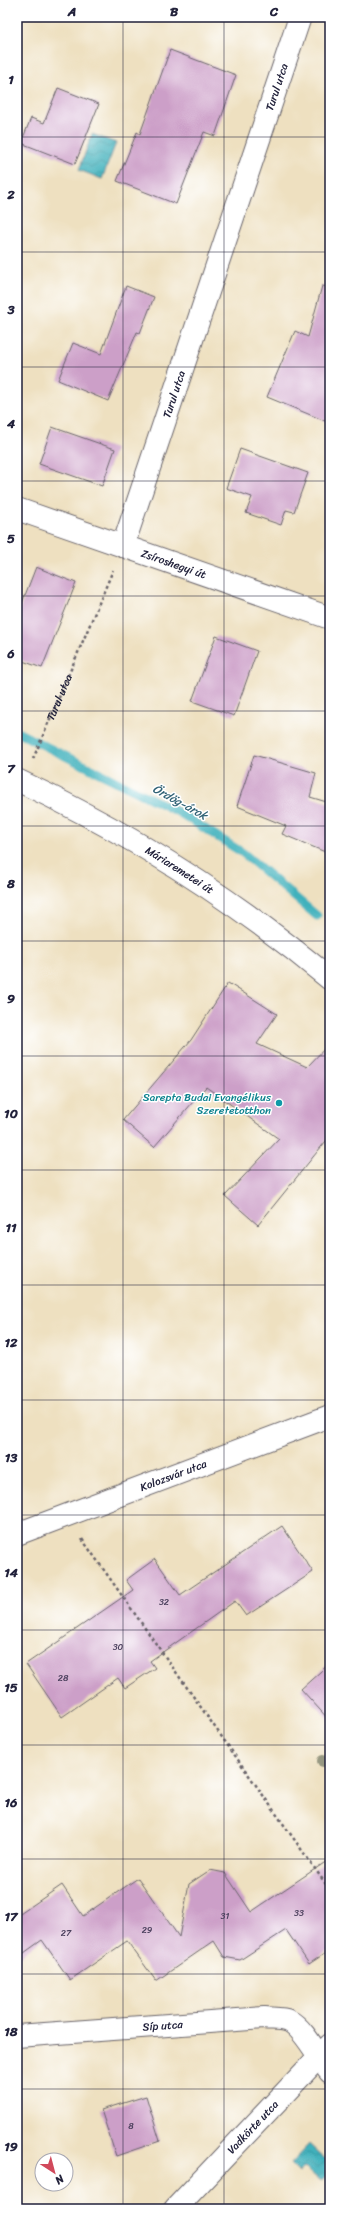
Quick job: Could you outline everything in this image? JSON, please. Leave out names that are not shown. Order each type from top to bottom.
[{"type":"street","name":"Turul utca","points":[[123,546],[300,17]]},
{"type":"street","name":"Zsíroshegyi út","points":[[17,509],[330,618]]},
{"type":"street","name":"Máriaremetei út","points":[[24,773],[177,867],[226,899],[283,941],[330,979]]},
{"type":"street","name":"Kolozsvár utca","points":[[17,1534],[330,1416]]},
{"type":"street","name":"Síp utca","points":[[17,2036],[264,2018],[289,2021],[304,2034],[326,2058]]},
{"type":"street","name":"Vadkörte utca","points":[[175,2209],[326,2058]]},
{"type":"path","name":"Turul utca","points":[[24,773],[49,724],[123,546]]},
{"type":"path","points":[[66,1516],[330,1890]]},
{"type":"water","points":[[92,134],[116,143],[102,179],[79,170]]},
{"type":"water","points":[[309,2144],[330,2164],[330,2172],[321,2182],[305,2167],[299,2173],[290,2164]]},
{"type":"building","points":[[170,50],[236,75],[215,136],[204,132],[176,204],[117,181],[137,132],[140,134]]},
{"type":"building","points":[[58,88],[99,104],[75,164],[21,143],[31,118],[44,123]]},
{"type":"building","points":[[126,286],[154,297],[140,333],[137,332],[108,401],[58,380],[73,343],[101,354]]},
{"type":"building","points":[[322,286],[330,287],[330,423],[267,397],[295,331],[308,337]]},
{"type":"building","points":[[52,427],[115,449],[102,486],[39,464]]},
{"type":"building","points":[[240,449],[308,473],[294,512],[286,510],[281,525],[246,513],[252,497],[226,488]]},
{"type":"building","points":[[36,567],[76,583],[42,668],[17,659],[17,616]]},
{"type":"building","points":[[216,636],[257,651],[234,716],[192,701]]},
{"type":"building","points":[[254,755],[316,773],[310,797],[330,803],[330,854],[282,834],[286,826],[237,806]]},
{"type":"building","name":"Sarepta Budai Evangélikus Szeretetotthon","points":[[228,983],[277,1014],[257,1044],[307,1067],[330,1043],[330,1136],[258,1225],[225,1196],[279,1139],[206,1087],[154,1147],[123,1120],[191,1040]]},
{"type":"building","points":[[282,1526],[313,1572],[246,1616],[235,1601],[150,1661],[155,1668],[125,1688],[118,1678],[62,1717],[26,1664],[133,1590],[126,1580],[155,1559],[180,1595]]},
{"type":"building","points":[[330,1663],[330,1721],[301,1689]]},
{"type":"building","points":[[330,1859],[330,1950],[309,1964],[286,1930],[240,1960],[224,1957],[214,1941],[156,1981],[127,1941],[70,1980],[42,1940],[17,1958],[17,1916],[62,1885],[83,1916],[138,1878],[179,1937],[189,1884],[210,1870],[225,1873],[251,1912]]},
{"type":"building","points":[[146,2096],[160,2141],[116,2156],[101,2110]]},
{"type":"waterway","name":"Ördög-árok","points":[[17,732],[180,813],[243,853],[317,916]]},
{"type":"place","name":"Sarepta Budai Evangélikus Szeretetotthon","points":[[279,1103]]}]
